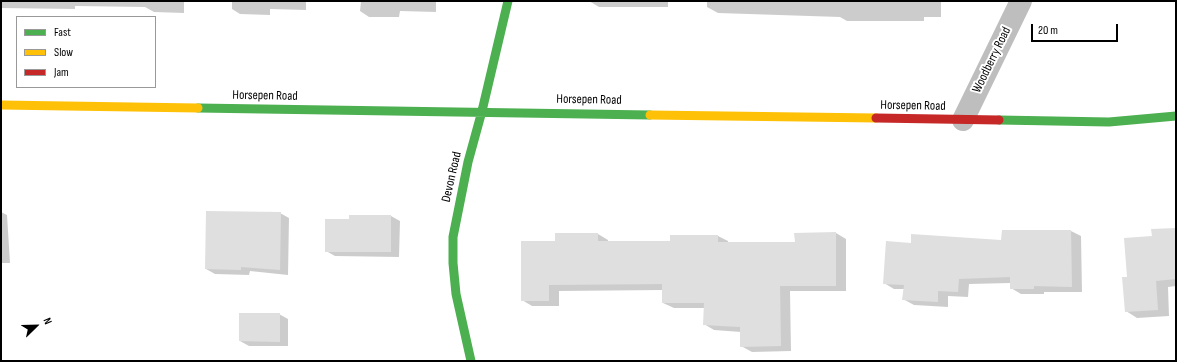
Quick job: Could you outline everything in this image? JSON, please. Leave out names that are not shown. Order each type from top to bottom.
[{"type":"street","name":"Devon Road","points":[[471,361],[456,294],[453,263],[453,237],[463,183],[508,1]]},
{"type":"street","name":"Woodberry Road","points":[[963,120],[1021,1]]},
{"type":"street","name":"Horsepen Road","points":[[1,105],[482,111],[1109,122],[1176,116]]},
{"type":"building","points":[[206,211],[281,212],[280,270],[241,267],[241,270],[205,269]]},
{"type":"building","points":[[349,215],[391,215],[391,252],[325,252],[325,219],[349,219]]},
{"type":"building","points":[[1176,228],[1176,279],[1156,281],[1158,310],[1125,312],[1122,277],[1127,277],[1124,238],[1152,236],[1151,229]]},
{"type":"building","points":[[1002,230],[1071,230],[1072,287],[1034,286],[1034,289],[1010,289],[1010,277],[959,279],[958,292],[938,291],[938,302],[902,300],[904,285],[883,284],[886,241],[911,243],[911,234],[1001,240]]},
{"type":"building","points":[[836,232],[836,286],[780,286],[781,346],[740,347],[740,327],[703,325],[704,303],[662,303],[662,284],[549,285],[549,301],[521,301],[521,241],[555,241],[555,233],[598,233],[598,241],[670,241],[670,235],[718,235],[718,242],[795,242],[794,233]]},
{"type":"building","points":[[239,313],[280,313],[280,342],[239,341]]},
{"type":"traffic: fast","points":[[471,361],[456,294],[453,263],[453,237],[468,162],[482,111],[508,1]]},
{"type":"traffic: fast","points":[[198,108],[650,115]]},
{"type":"traffic: fast","points":[[999,120],[1109,122],[1176,116]]},
{"type":"traffic: slow","points":[[1,105],[198,108]]},
{"type":"traffic: slow","points":[[650,115],[876,118]]},
{"type":"traffic: jam","points":[[876,118],[999,120]]}]
